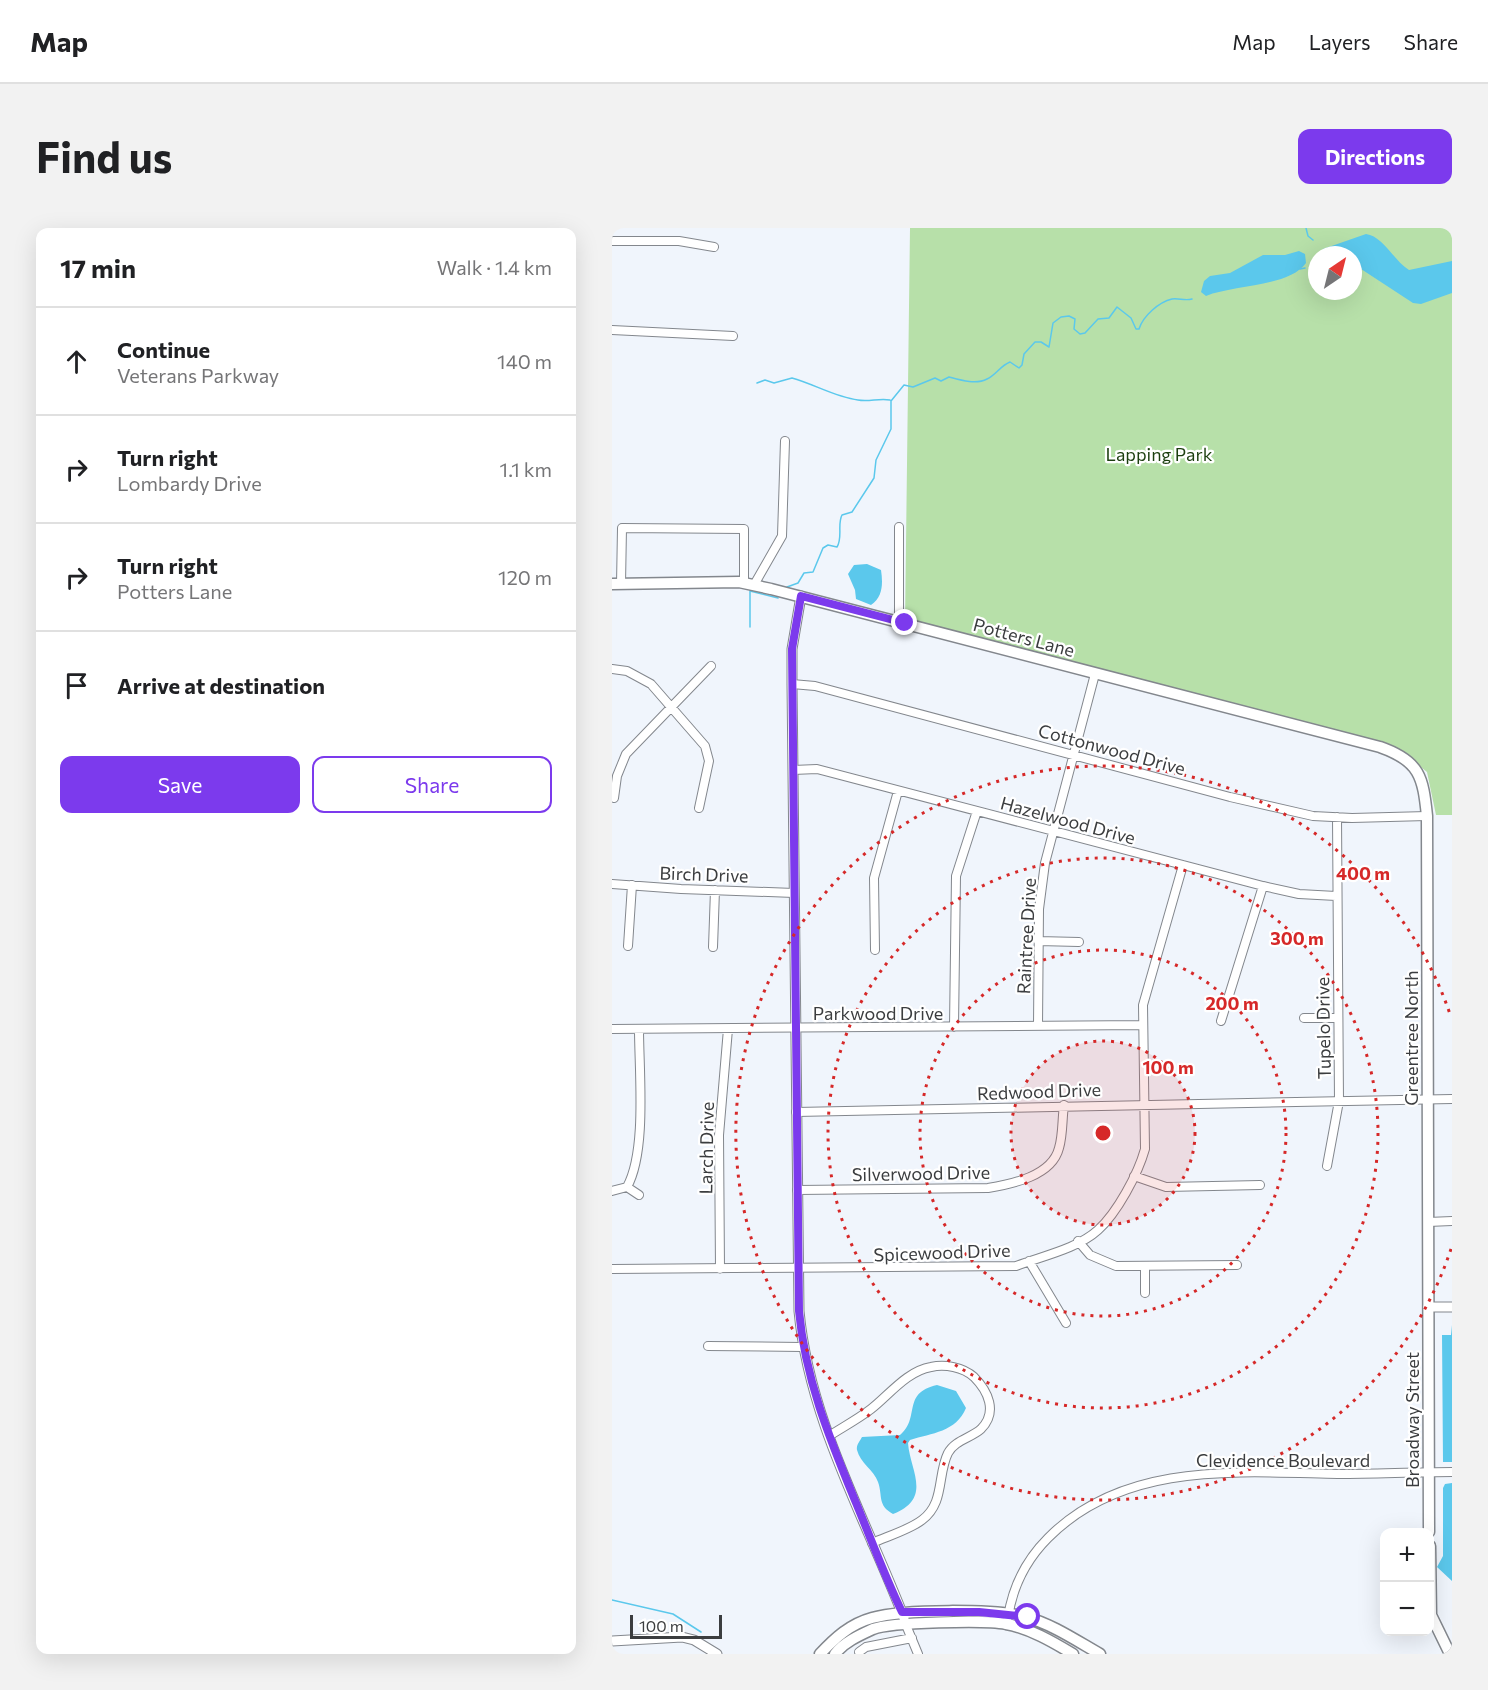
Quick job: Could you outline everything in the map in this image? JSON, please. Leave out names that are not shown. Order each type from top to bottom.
[{"type":"main road","name":"Potters Lane","points":[[616,584],[749,584],[801,596],[1380,747],[1401,754],[1417,769]]},
{"type":"main road","name":"Greentree North","points":[[1417,769],[1424,785],[1427,816],[1428,1307]]},
{"type":"main road","name":"Broadway Street","points":[[1428,1307],[1429,1528]]},
{"type":"main road","points":[[1431,1582],[1431,1616],[1450,1654]]},
{"type":"main road","points":[[820,1654],[837,1637],[859,1623],[902,1612],[1008,1619],[1074,1654]]},
{"type":"main road","points":[[835,1654],[851,1640],[875,1629],[1028,1617],[1059,1630],[1100,1654]]},
{"type":"street","points":[[612,241],[666,241],[714,247]]},
{"type":"street","points":[[612,330],[733,336]]},
{"type":"street","points":[[749,584],[782,537],[785,441]]},
{"type":"street","points":[[616,584],[622,528],[689,527],[744,529],[749,584]]},
{"type":"street","points":[[899,527],[899,621]]},
{"type":"street","points":[[801,596],[792,649],[792,684],[798,1269],[802,1347],[810,1382],[829,1436],[918,1654]]},
{"type":"street","points":[[614,798],[617,776],[626,754],[711,666]]},
{"type":"street","points":[[612,669],[627,671],[651,684],[705,746],[709,761],[699,808]]},
{"type":"street","name":"Raintree Drive","points":[[1038,1026],[1038,941],[1045,863],[1095,674]]},
{"type":"street","name":"Cottonwood Drive","points":[[792,684],[816,686],[1074,753],[1230,797],[1313,816],[1427,816]]},
{"type":"street","name":"Hazelwood Drive","points":[[793,770],[817,769],[1263,886],[1299,894],[1336,896]]},
{"type":"street","points":[[875,950],[874,878],[898,790]]},
{"type":"street","points":[[954,1027],[957,876],[977,811]]},
{"type":"street","name":"Tupelo Drive","points":[[1327,1166],[1339,1101],[1337,817]]},
{"type":"street","name":"Spicewood Drive","points":[[612,1269],[1016,1266],[1078,1241],[1098,1230],[1134,1176],[1145,1149],[1143,1005],[1183,865]]},
{"type":"street","name":"Birch Drive","points":[[612,884],[794,893]]},
{"type":"street","points":[[628,946],[632,885]]},
{"type":"street","points":[[1221,1021],[1263,886]]},
{"type":"street","points":[[713,947],[715,890]]},
{"type":"street","points":[[1038,941],[1079,942]]},
{"type":"street","points":[[1304,1018],[1338,1018]]},
{"type":"street","name":"Parkwood Drive","points":[[612,1029],[1143,1025]]},
{"type":"street","points":[[612,1191],[627,1187],[633,1176],[639,1150],[639,1029]]},
{"type":"street","name":"Larch Drive","points":[[720,1269],[719,1136],[728,1029]]},
{"type":"street","name":"Redwood Drive","points":[[796,1112],[1144,1103],[1452,1099]]},
{"type":"street","name":"Silverwood Drive","points":[[797,1190],[988,1188],[1011,1184],[1041,1171],[1052,1162],[1059,1149],[1064,1105]]},
{"type":"street","points":[[1134,1176],[1166,1186],[1260,1185]]},
{"type":"street","points":[[627,1187],[639,1195]]},
{"type":"street","points":[[1428,1222],[1452,1221]]},
{"type":"street","points":[[1078,1241],[1090,1255],[1116,1266],[1237,1265]]},
{"type":"street","points":[[1029,1261],[1066,1323]]},
{"type":"street","points":[[1145,1266],[1145,1293]]},
{"type":"street","points":[[1428,1307],[1452,1307]]},
{"type":"street","points":[[708,1346],[802,1347]]},
{"type":"street","points":[[829,1436],[865,1413],[912,1375],[930,1367],[954,1367],[970,1374],[983,1386],[989,1399],[989,1416],[980,1429],[958,1442],[949,1452],[942,1488],[931,1510],[922,1520],[872,1543]]},
{"type":"street","name":"Clevidence Boulevard","points":[[1008,1619],[1020,1575],[1038,1549],[1060,1525],[1090,1506],[1125,1490],[1182,1476],[1220,1472],[1428,1474],[1452,1472]]},
{"type":"street","points":[[612,1641],[682,1637],[694,1640],[717,1654]]},
{"type":"street","points":[[851,1640],[859,1653],[867,1647],[912,1638]]},
{"type":"green space","name":"Lapping Park","points":[[910,228],[1452,228],[1452,815],[1436,815],[1427,772],[1406,755],[905,623]]},
{"type":"water","points":[[1366,234],[1378,239],[1409,270],[1452,261],[1452,293],[1421,304],[1413,303],[1362,270],[1362,246],[1332,246]]},
{"type":"water","points":[[1299,251],[1305,254],[1306,263],[1287,277],[1206,296],[1201,292],[1204,281],[1210,276],[1230,273],[1263,255],[1285,255]]},
{"type":"water","points":[[867,564],[881,570],[882,575],[880,594],[871,605],[856,599],[848,574],[854,565]]},
{"type":"water","points":[[1452,1325],[1452,1462],[1443,1462],[1442,1335],[1451,1335]]},
{"type":"water","points":[[937,1385],[956,1391],[966,1408],[962,1416],[950,1427],[910,1440],[908,1443],[915,1474],[916,1492],[905,1508],[893,1514],[883,1504],[878,1482],[859,1455],[858,1445],[862,1437],[900,1435],[910,1421],[915,1400],[919,1394]]},
{"type":"water","points":[[1452,1483],[1452,1581],[1437,1567],[1443,1556],[1443,1488],[1445,1484]]},
{"type":"waterway","points":[[1306,228],[1308,236],[1313,240]]},
{"type":"waterway","points":[[1300,269],[1305,268]]},
{"type":"waterway","points":[[787,587],[798,583],[804,573],[813,572],[823,548],[828,545],[837,547],[842,515],[852,512],[874,478],[876,460],[891,429],[891,401],[904,385],[913,387],[935,378],[941,381],[949,377],[978,382],[990,377],[1010,362],[1019,368],[1022,365],[1024,354],[1035,342],[1041,342],[1049,347],[1053,323],[1061,317],[1069,316],[1075,319],[1074,329],[1080,334],[1085,333],[1098,319],[1109,318],[1117,307],[1131,318],[1136,329],[1139,329],[1152,310],[1162,303],[1172,299],[1192,299]]},
{"type":"waterway","points":[[757,383],[765,380],[774,383],[792,378],[849,398],[890,400]]},
{"type":"waterway","points":[[750,627],[750,591],[778,598]]},
{"type":"waterway","points":[[612,1600],[673,1614],[701,1632]]},
{"type":"route","points":[[905,623],[801,596],[792,649],[793,861],[798,1048],[796,1112],[799,1311],[802,1347],[821,1416],[902,1612],[979,1612],[1028,1617]]}]
